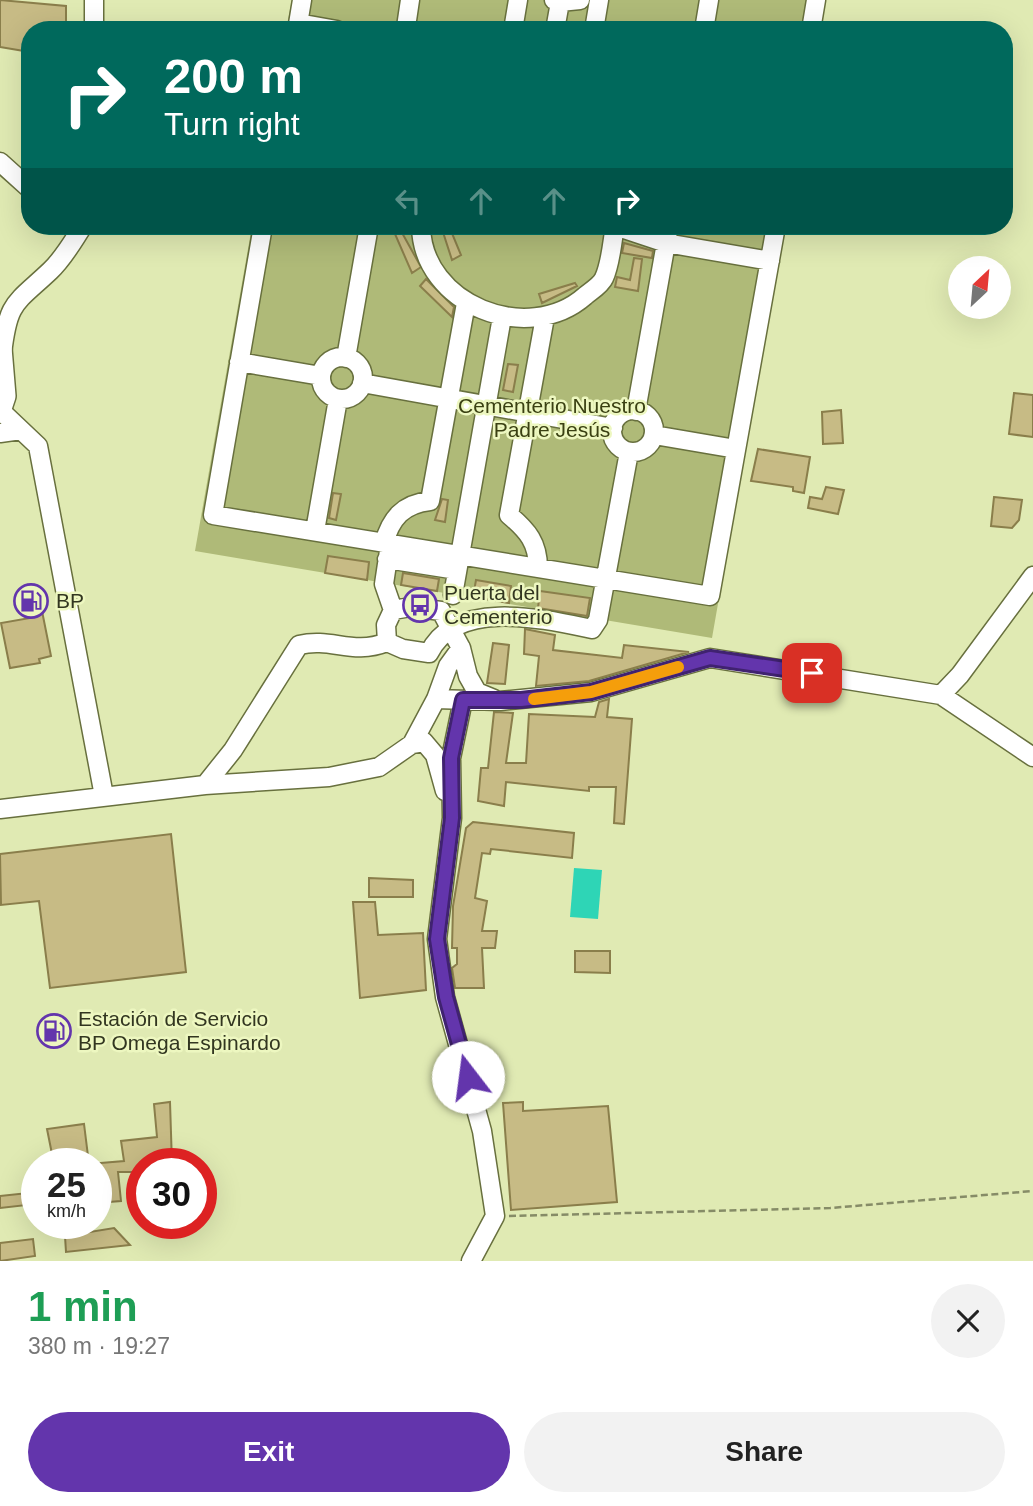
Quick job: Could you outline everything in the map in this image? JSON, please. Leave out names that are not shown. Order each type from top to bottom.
[{"type":"main road","points":[[0,409],[4,396],[1,351]]},
{"type":"street","points":[[93,21],[94,0]]},
{"type":"street","points":[[298,21],[302,0]]},
{"type":"street","points":[[405,21],[410,0]]},
{"type":"street","points":[[514,21],[518,0]]},
{"type":"street","points":[[556,21],[557,1],[580,0]]},
{"type":"street","points":[[596,21],[599,0]]},
{"type":"street","points":[[706,21],[709,0]]},
{"type":"street","points":[[812,21],[816,0]]},
{"type":"street","points":[[0,162],[21,181]]},
{"type":"street","points":[[1,351],[6,325],[19,297],[50,271],[76,235]]},
{"type":"street","points":[[261,235],[213,515],[315,531],[459,563],[538,568],[710,596],[774,235]]},
{"type":"street","points":[[346,358],[367,235]]},
{"type":"street","points":[[424,235],[434,269],[466,303],[502,317],[545,317],[574,306],[604,280],[613,235]]},
{"type":"street","points":[[636,411],[667,235]]},
{"type":"street","points":[[671,235],[770,261]]},
{"type":"street","points":[[0,301],[19,297]]},
{"type":"street","points":[[387,642],[386,625],[393,610],[384,584],[388,527],[403,509],[430,502],[466,303]]},
{"type":"street","points":[[453,596],[502,317]]},
{"type":"street","points":[[538,568],[538,549],[533,540],[509,516],[545,317]]},
{"type":"street","points":[[346,358],[357,364],[362,383],[356,394],[338,399],[324,388],[321,376],[332,360],[346,358]]},
{"type":"street","points":[[239,362],[321,376]]},
{"type":"street","points":[[362,383],[612,428]]},
{"type":"street","points":[[315,531],[338,399]]},
{"type":"street","points":[[0,409],[38,446],[104,796]]},
{"type":"street","points":[[629,452],[614,440],[612,428],[618,417],[636,411]]},
{"type":"street","points":[[629,452],[648,447],[654,435],[652,422],[636,411]]},
{"type":"street","points":[[0,433],[21,430]]},
{"type":"street","points":[[654,435],[737,449]]},
{"type":"street","points":[[429,653],[434,643],[451,628],[492,616],[519,617],[592,629],[598,620],[629,452]]},
{"type":"street","points":[[941,695],[960,675],[1033,576]]},
{"type":"street","points":[[393,610],[411,607],[441,611],[461,648],[468,676],[477,692],[500,701]]},
{"type":"street","points":[[205,785],[233,750],[299,645],[309,643],[368,650],[387,642],[404,649],[429,653],[440,667],[443,679]]},
{"type":"street","points":[[412,744],[461,648]]},
{"type":"street","points":[[436,699],[500,701],[591,692],[710,658],[941,695],[1033,757]]},
{"type":"street","points":[[463,700],[451,758],[452,818],[437,939],[446,997],[482,1131],[495,1216],[471,1261]]},
{"type":"street","points":[[0,809],[205,785],[329,777],[379,767],[412,744],[424,742],[435,755],[452,818]]},
{"type":"street","points":[[78,799],[100,766]]},
{"type":"path","points":[[495,1216],[830,1208],[1033,1191]]},
{"type":"green space","points":[[292,0],[824,0],[820,21],[288,21]]},
{"type":"green space","name":"Cementerio Nuestro Padre Jesús","points":[[250,235],[782,235],[712,638],[195,551]]},
{"type":"water","points":[[574,868],[602,870],[598,919],[570,917]]},
{"type":"building","points":[[0,0],[66,6],[66,21],[21,21],[21,50],[0,47]]},
{"type":"building","points":[[395,235],[403,235],[421,267],[412,273]]},
{"type":"building","points":[[444,235],[453,235],[461,255],[452,260]]},
{"type":"building","points":[[624,243],[653,251],[652,258],[622,253]]},
{"type":"building","points":[[634,258],[642,259],[638,291],[615,287],[617,277],[630,280]]},
{"type":"building","points":[[426,279],[454,307],[452,317],[420,286]]},
{"type":"building","points":[[575,283],[577,286],[542,303],[539,294]]},
{"type":"building","points":[[508,364],[518,365],[513,392],[503,390]]},
{"type":"building","points":[[1014,393],[1033,395],[1033,437],[1009,434]]},
{"type":"building","points":[[841,410],[843,443],[823,444],[822,412]]},
{"type":"building","points":[[758,449],[810,457],[804,493],[793,491],[793,487],[751,481]]},
{"type":"building","points":[[826,487],[844,490],[838,514],[808,508],[810,497],[822,499]]},
{"type":"building","points":[[333,493],[341,494],[336,520],[329,518]]},
{"type":"building","points":[[994,497],[1022,500],[1019,520],[1012,528],[991,526]]},
{"type":"building","points":[[442,499],[448,500],[445,522],[435,520]]},
{"type":"building","points":[[328,556],[369,562],[367,580],[325,573]]},
{"type":"building","points":[[403,573],[439,579],[437,591],[401,585]]},
{"type":"building","points":[[476,580],[511,586],[509,603],[473,597]]},
{"type":"building","points":[[540,591],[590,598],[587,616],[538,608]]},
{"type":"building","points":[[42,611],[51,656],[39,659],[40,663],[10,668],[1,623],[30,618],[29,613]]},
{"type":"building","points":[[525,629],[555,635],[553,650],[622,658],[624,645],[689,652],[589,681],[536,686],[539,656],[524,654]]},
{"type":"building","points":[[493,643],[509,645],[505,684],[487,683]]},
{"type":"building","points":[[609,699],[607,717],[632,719],[624,824],[614,823],[616,787],[589,787],[589,791],[506,782],[504,806],[478,801],[481,768],[488,768],[494,712],[513,713],[506,763],[526,763],[529,714],[595,717],[599,702]]},
{"type":"building","points":[[473,822],[574,833],[572,858],[491,849],[490,854],[482,853],[475,898],[487,901],[482,931],[497,931],[495,948],[482,948],[484,988],[455,988],[452,968],[457,964],[457,948],[452,948],[453,906],[466,828]]},
{"type":"building","points":[[171,834],[186,972],[50,988],[39,901],[1,905],[0,854]]},
{"type":"building","points":[[369,878],[413,880],[413,897],[369,897]]},
{"type":"building","points":[[353,902],[375,902],[378,935],[423,933],[426,990],[360,998]]},
{"type":"building","points":[[575,951],[610,951],[610,973],[575,972]]},
{"type":"building","points":[[170,1102],[171,1148],[126,1148],[126,1172],[118,1172],[121,1201],[112,1202],[112,1162],[124,1161],[121,1141],[157,1137],[154,1104]]},
{"type":"building","points":[[523,1102],[523,1111],[608,1106],[617,1202],[511,1210],[503,1103]]},
{"type":"building","points":[[84,1124],[87,1148],[51,1148],[47,1129]]},
{"type":"building","points":[[21,1194],[21,1206],[0,1208],[0,1196]]},
{"type":"building","points":[[112,1228],[130,1245],[66,1252],[65,1239],[112,1239]]},
{"type":"building","points":[[33,1239],[35,1256],[0,1261],[0,1243]]},
{"type":"slow traffic","points":[[534,699],[591,692],[678,667]]},
{"type":"place","name":"BP","points":[[31,601]]},
{"type":"place","name":"Puerta del Cementerio","points":[[420,605]]},
{"type":"place","name":"Estación de Servicio BP Omega Espinardo","points":[[54,1031]]},
{"type":"route","points":[[468,1077],[446,997],[437,939],[452,818],[451,758],[463,700],[521,700],[591,692],[710,658],[812,673]]}]
